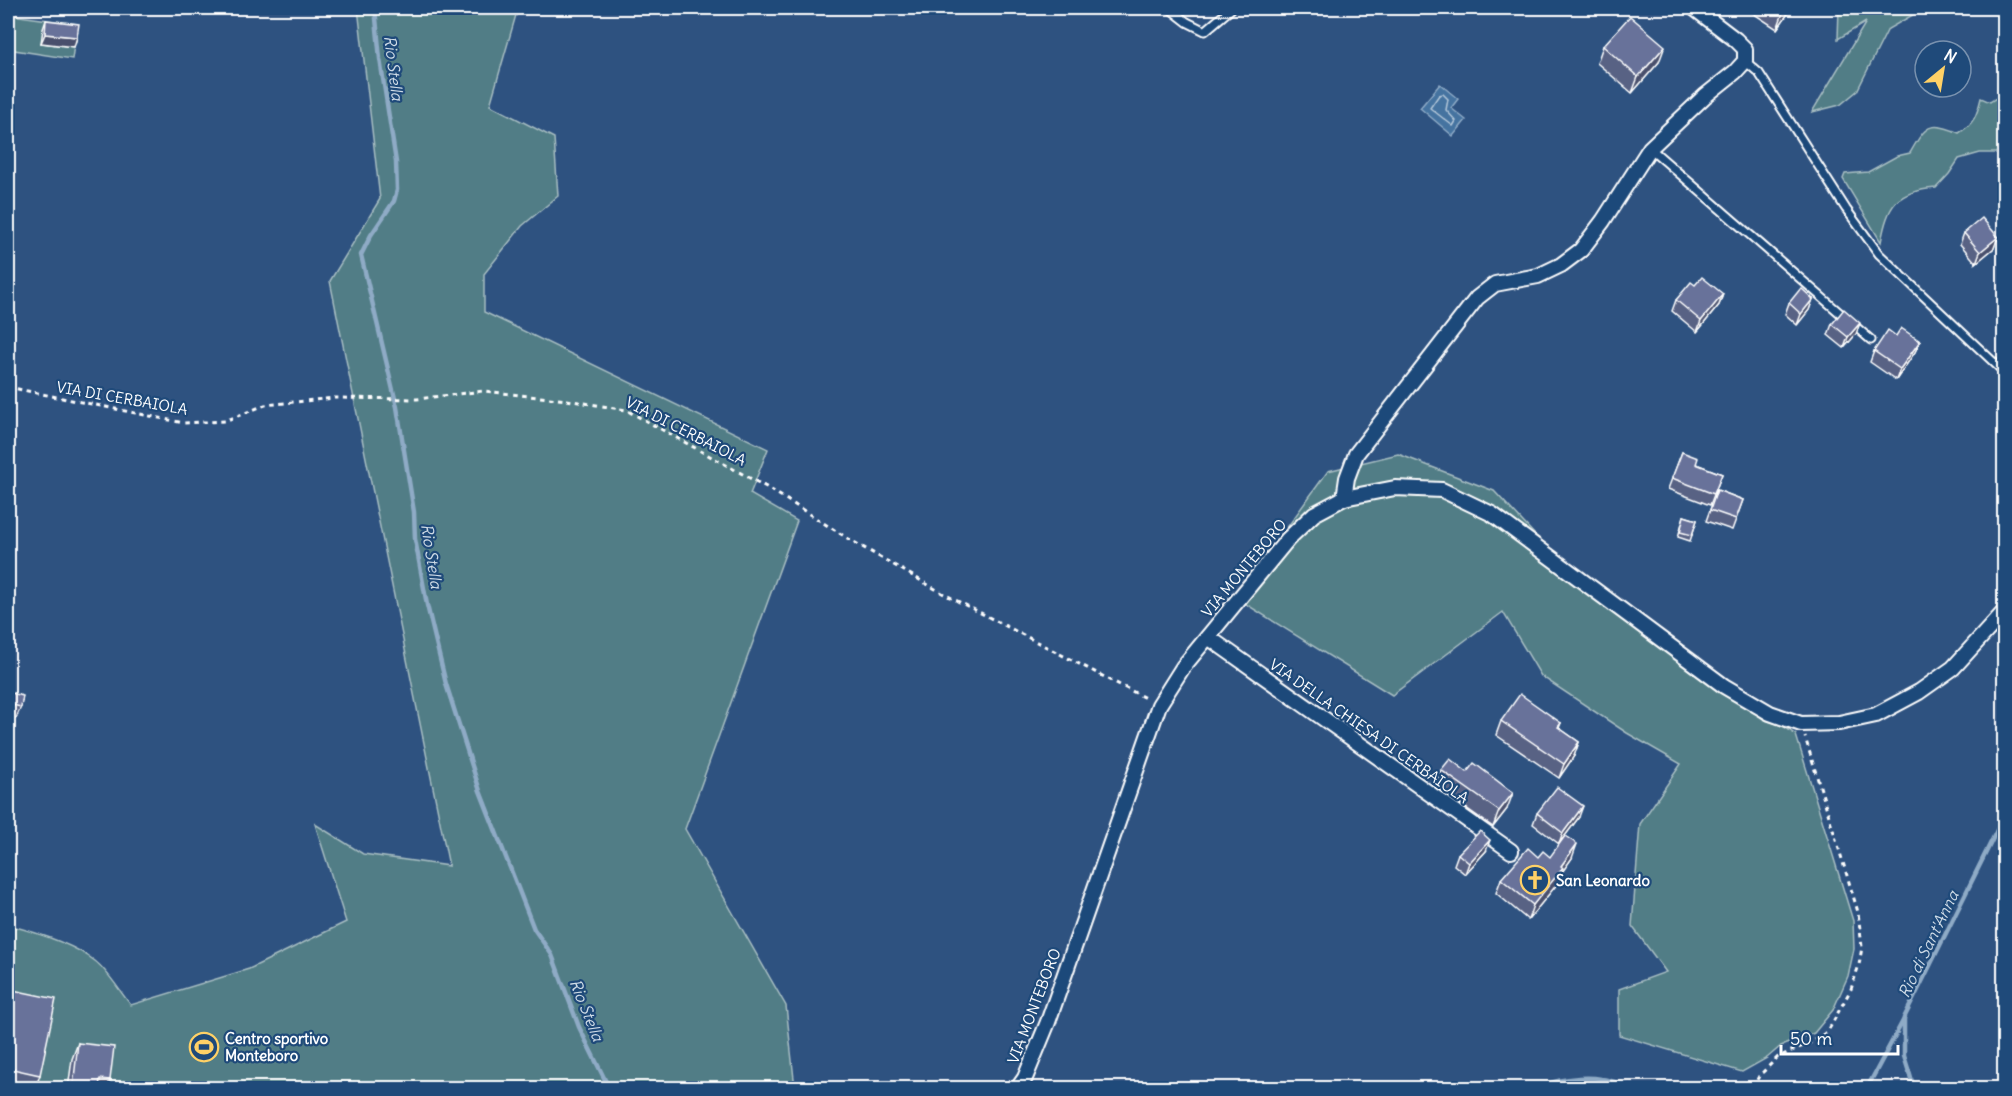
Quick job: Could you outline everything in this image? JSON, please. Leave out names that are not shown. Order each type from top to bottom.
[{"type":"street","points":[[1344,498],[1347,478],[1356,454],[1477,298],[1495,284],[1538,276],[1561,265],[1581,250],[1603,221],[1650,148],[1745,61],[1744,49],[1736,40],[1694,8]]},
{"type":"street","name":"VIA MONTEBORO","points":[[1018,1089],[1025,1078],[1048,1022],[1159,705],[1183,667],[1288,539],[1314,514],[1344,498],[1395,488],[1442,490],[1492,514],[1724,686],[1770,713],[1801,724],[1839,723],[1876,715],[1918,692],[1953,668],[2004,612]]},
{"type":"street","name":"VIA DELLA CHIESA DI CERBAIOLA","points":[[1208,638],[1511,851]]},
{"type":"lane","points":[[1169,8],[1187,22],[1205,31],[1232,8]]},
{"type":"lane","points":[[1745,61],[1759,73],[1846,210],[1879,254],[2004,372]]},
{"type":"lane","points":[[1650,148],[1871,340]]},
{"type":"path","name":"VIA DI CERBAIOLA","points":[[8,387],[184,423],[225,421],[265,405],[334,398],[417,399],[483,391],[567,400],[626,410],[768,488],[852,541],[945,594],[1159,705]]},
{"type":"path","points":[[1753,1089],[1759,1076],[1778,1057],[1812,1042],[1828,1031],[1851,989],[1863,947],[1858,912],[1801,724]]},
{"type":"green space","points":[[358,8],[518,8],[490,105],[554,138],[558,196],[522,226],[484,274],[484,312],[768,449],[750,494],[797,521],[685,829],[786,1006],[795,1088],[8,1088],[8,925],[53,939],[86,955],[105,970],[131,1005],[249,969],[346,922],[315,824],[363,854],[449,866],[330,281],[380,199]]},
{"type":"green space","points":[[1839,8],[1925,8],[1888,29],[1857,91],[1840,105],[1812,112],[1866,22],[1838,39]]},
{"type":"green space","points":[[12,15],[77,24],[72,59],[8,49]]},
{"type":"green space","points":[[2004,93],[2004,148],[1996,153],[1980,153],[1959,159],[1936,188],[1912,192],[1896,202],[1887,218],[1881,242],[1843,179],[1845,174],[1868,172],[1897,156],[1910,153],[1924,132],[1934,126],[1959,133],[1974,119],[1981,98],[1990,102]]},
{"type":"green space","points":[[1398,454],[1494,491],[1535,535],[1763,719],[1783,726],[1796,735],[1853,921],[1854,949],[1848,976],[1833,1010],[1814,1033],[1781,1046],[1767,1058],[1742,1072],[1619,1035],[1619,989],[1666,972],[1632,926],[1640,824],[1681,764],[1627,733],[1541,676],[1503,612],[1392,695],[1236,598],[1328,471]]},
{"type":"water","points":[[1440,84],[1458,99],[1451,108],[1466,120],[1453,136],[1420,108]]},
{"type":"building","points":[[1775,8],[1786,8],[1783,13]]},
{"type":"building","points":[[1630,16],[1665,46],[1638,77],[1603,46]]},
{"type":"building","points":[[46,20],[79,24],[77,37],[45,34]]},
{"type":"building","points":[[1982,218],[1998,237],[1980,252],[1964,233]]},
{"type":"building","points":[[1702,277],[1723,294],[1701,321],[1676,300],[1691,282],[1695,285]]},
{"type":"building","points":[[1801,288],[1813,299],[1801,314],[1789,303]]},
{"type":"building","points":[[1844,309],[1860,323],[1848,337],[1832,324]]},
{"type":"building","points":[[1901,328],[1920,341],[1900,369],[1874,351],[1888,330],[1896,336]]},
{"type":"building","points":[[1682,452],[1698,458],[1696,464],[1722,474],[1714,494],[1672,478]]},
{"type":"building","points":[[1717,490],[1743,500],[1736,519],[1710,510]]},
{"type":"building","points":[[1684,516],[1697,520],[1692,535],[1680,532]]},
{"type":"building","points":[[8,692],[23,696],[21,707],[8,704]]},
{"type":"building","points":[[1520,694],[1561,723],[1558,727],[1579,742],[1564,764],[1501,721]]},
{"type":"building","points":[[1450,759],[1467,772],[1474,763],[1513,793],[1499,811],[1441,770]]},
{"type":"building","points":[[1557,787],[1583,806],[1563,833],[1537,813]]},
{"type":"building","points":[[1480,831],[1490,840],[1469,863],[1458,854]]},
{"type":"building","points":[[1565,836],[1577,844],[1561,866],[1563,868],[1533,905],[1501,879],[1528,848],[1538,857],[1543,851],[1550,857]]},
{"type":"building","points":[[8,989],[56,999],[40,1075],[8,1068]]},
{"type":"building","points":[[78,1043],[114,1047],[110,1080],[100,1079],[99,1089],[73,1087]]},
{"type":"waterway","name":"Rio Stella","points":[[375,8],[380,59],[396,162],[397,190],[394,201],[371,235],[361,255],[397,407],[414,512],[415,539],[427,605],[446,684],[480,791],[534,929],[552,955],[579,1027],[609,1088]]},
{"type":"waterway","name":"Rio di Sant'Anna","points":[[1914,1088],[1904,1056],[1904,1018],[2004,816]]},
{"type":"waterway","points":[[1867,1088],[1904,1019]]},
{"type":"waterway","points":[[1541,1088],[1561,1080],[1587,1078],[1609,1080],[1634,1088]]},
{"type":"place","name":"San Leonardo","points":[[1535,880]]},
{"type":"place","name":"Centro sportivo Monteboro","points":[[204,1047]]}]
